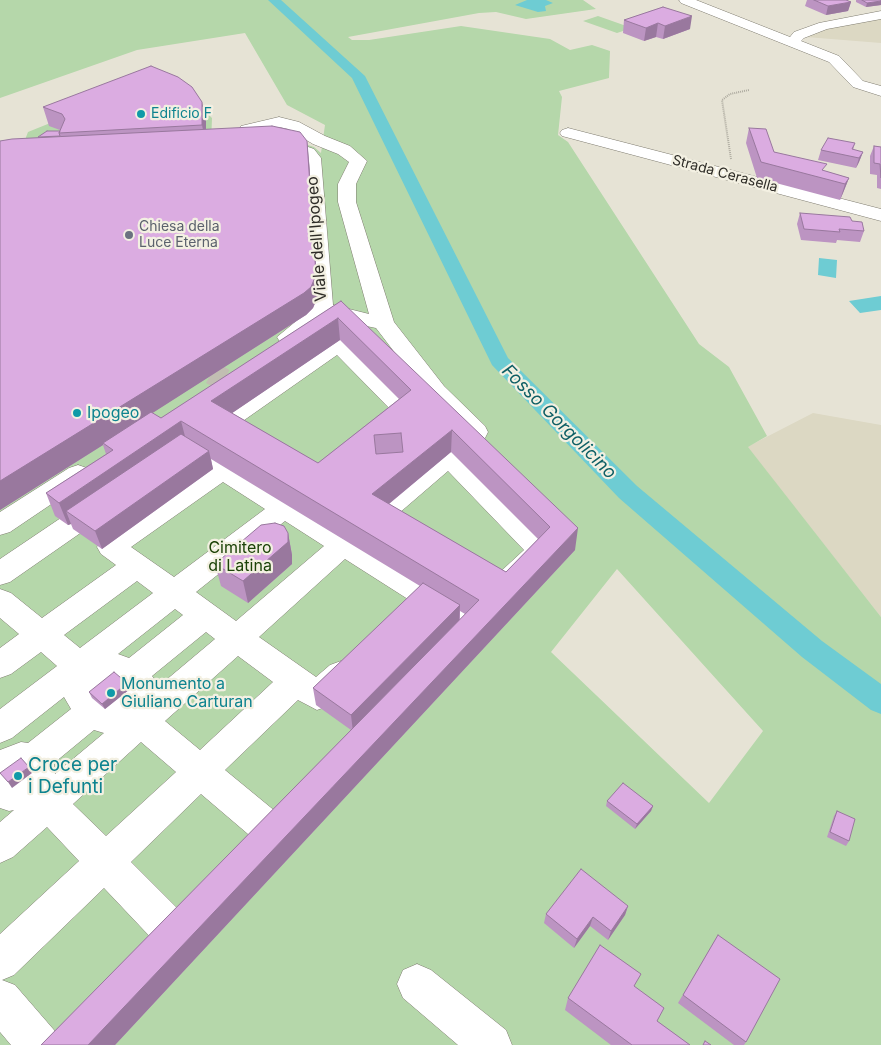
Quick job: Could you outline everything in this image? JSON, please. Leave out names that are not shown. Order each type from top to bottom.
[{"type":"street","points":[[686,0],[834,59],[843,66],[858,84],[881,91]]},
{"type":"street","points":[[793,43],[799,35],[824,26],[881,14]]},
{"type":"street","name":"Viale dell'Ipogeo","points":[[272,347],[317,317],[324,308],[312,158],[308,153],[293,146],[269,144],[236,146],[247,129],[279,122],[293,125],[319,140],[344,150],[358,161],[347,184],[347,202],[383,323]]},
{"type":"street","name":"Strada Cerasella","points":[[568,134],[881,215]]},
{"type":"street","points":[[324,308],[334,313],[383,323],[431,395],[490,446]]},
{"type":"street","points":[[339,344],[407,412],[318,481],[223,424],[339,344]]},
{"type":"street","points":[[162,464],[186,447],[343,544],[413,605],[468,622],[427,665]]},
{"type":"street","points":[[449,456],[541,550],[502,588],[379,515],[449,456]]},
{"type":"street","points":[[0,525],[96,462]]},
{"type":"street","points":[[223,470],[111,548],[317,696],[360,656]]},
{"type":"street","points":[[0,574],[129,486]]},
{"type":"street","points":[[17,775],[111,693],[174,593],[284,508]]},
{"type":"street","points":[[0,728],[111,693],[236,638],[343,544]]},
{"type":"street","points":[[0,665],[136,566]]},
{"type":"street","points":[[0,602],[111,693],[268,828]]},
{"type":"street","points":[[0,846],[17,775],[111,693],[204,616]]},
{"type":"street","points":[[0,960],[296,681]]},
{"type":"street","points":[[17,775],[170,929]]},
{"type":"street","points":[[417,984],[491,1045]]},
{"type":"street","points":[[0,1000],[53,1043]]},
{"type":"path","points":[[734,176],[722,100],[730,94],[749,90]]},
{"type":"shaded area","points":[[881,17],[881,43],[806,37],[814,30]]},
{"type":"shaded area","points":[[813,413],[881,425],[881,617],[747,447]]},
{"type":"green space","name":"Cimitero di Latina","points":[[0,0],[583,0],[596,9],[526,19],[496,12],[479,13],[348,37],[352,40],[369,40],[461,26],[550,39],[570,50],[592,45],[610,51],[609,78],[559,91],[562,97],[558,135],[568,142],[699,344],[729,367],[767,436],[748,447],[881,617],[881,1045],[0,1045],[0,162],[18,158],[28,132],[154,81],[189,96],[212,118],[211,144],[302,143],[314,147],[321,153],[325,125],[287,105],[245,33],[137,50],[0,98]],"holes":[[[617,569],[763,731],[709,803],[551,652]]]},
{"type":"green space","points":[[598,16],[632,28],[617,33],[583,21]]},
{"type":"water","points":[[527,0],[546,0],[553,3],[545,6],[546,11],[538,12],[515,5]]},
{"type":"water","points":[[819,258],[837,260],[836,278],[818,275]]},
{"type":"water","points":[[881,296],[881,310],[860,313],[849,301]]},
{"type":"building","points":[[814,0],[846,0],[851,2],[828,6]]},
{"type":"building","points":[[862,0],[881,0],[881,1],[867,3]]},
{"type":"building","points":[[663,7],[692,16],[665,26],[658,23],[646,28],[624,20]]},
{"type":"building","points":[[151,66],[178,77],[192,87],[202,102],[202,125],[59,133],[65,119],[62,114],[43,107]]},
{"type":"building","name":"Ipogeo","points":[[272,126],[300,132],[307,141],[316,275],[311,287],[0,481],[0,141]]},
{"type":"building","points":[[749,128],[766,129],[774,152],[827,164],[822,170],[849,178],[845,184],[761,162]]},
{"type":"building","points":[[47,131],[60,131],[60,136],[38,137]]},
{"type":"building","points":[[828,138],[855,143],[852,149],[863,152],[859,158],[821,150]]},
{"type":"building","points":[[874,146],[881,147],[881,178],[880,164],[874,163]]},
{"type":"building","points":[[800,213],[850,217],[852,221],[862,222],[864,231],[839,229],[840,232],[804,229]]},
{"type":"building","points":[[341,301],[578,528],[88,1045],[41,1045],[479,600],[181,421],[59,503],[46,493],[113,450],[103,443],[151,412],[161,418]],"holes":[[[338,318],[411,390],[318,463],[211,401]],[[452,430],[550,527],[506,572],[372,494]],[[401,433],[403,452],[376,454],[374,435]]]},
{"type":"building","points":[[181,434],[209,451],[95,531],[66,511]]},
{"type":"building","points":[[275,523],[284,526],[288,533],[288,542],[243,581],[215,564],[261,525]]},
{"type":"building","points":[[423,583],[460,605],[351,715],[313,688]]},
{"type":"building","points":[[114,672],[127,683],[102,704],[89,692]]},
{"type":"building","points":[[21,758],[29,767],[8,782],[0,773]]},
{"type":"building","points":[[623,783],[653,806],[637,824],[607,801]]},
{"type":"building","points":[[837,811],[855,819],[849,841],[830,832]]},
{"type":"building","points":[[581,869],[628,906],[611,931],[593,917],[577,939],[546,914]]},
{"type":"building","points":[[718,935],[780,979],[746,1042],[683,995]]},
{"type":"building","points":[[600,945],[641,974],[634,986],[664,1008],[657,1021],[690,1045],[632,1045],[568,998]]},
{"type":"building","points":[[705,1041],[711,1045],[703,1045]]},
{"type":"waterway","name":"Fosso Gorgolicino","points":[[274,0],[358,76],[499,361],[628,492],[812,649],[881,701]]},
{"type":"tunnel","points":[[181,356],[224,380]]},
{"type":"place","name":"Edificio F","points":[[141,114]]},
{"type":"place","name":"Chiesa della Luce Eterna","points":[[129,235]]},
{"type":"place","name":"Ipogeo","points":[[77,413]]},
{"type":"place","name":"Monumento a Giuliano Carturan","points":[[111,693]]},
{"type":"place","name":"Croce per i Defunti","points":[[18,776]]}]
